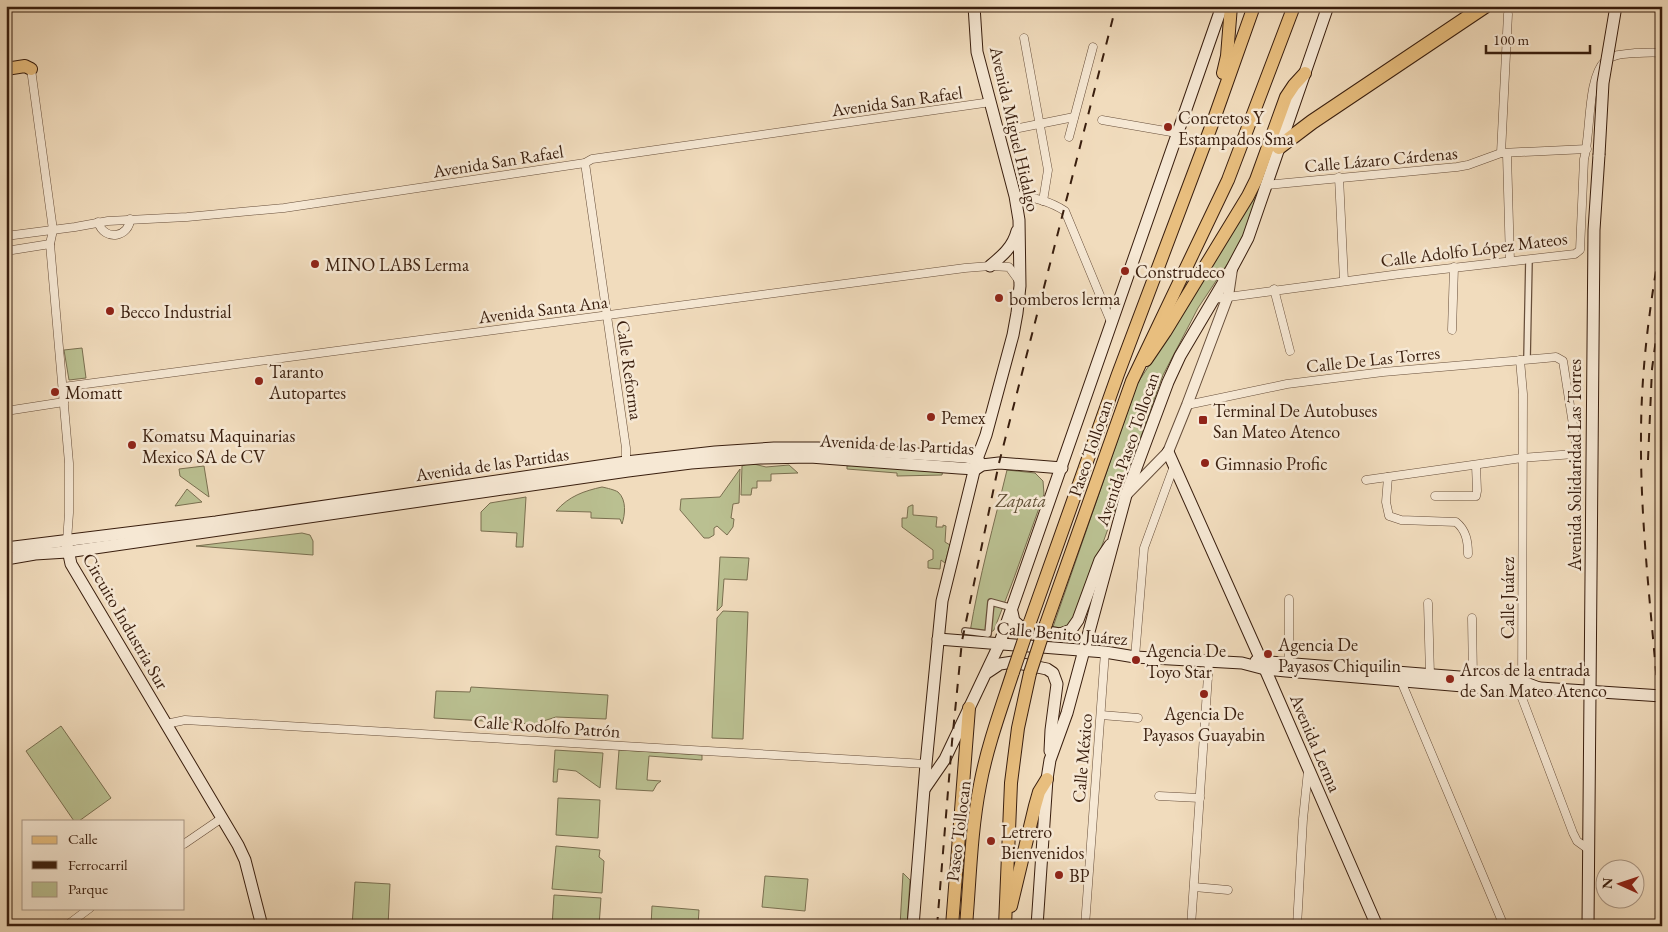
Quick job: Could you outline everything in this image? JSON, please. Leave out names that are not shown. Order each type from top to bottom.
[{"type":"highway","points":[[1279,147],[1312,122],[1486,6]]},
{"type":"main road","name":"Avenida Miguel Hidalgo","points":[[938,639],[944,593],[1013,335],[1017,313],[1019,281],[1019,220],[999,132],[977,52],[974,6]]},
{"type":"main road","points":[[925,788],[945,759],[999,645],[1222,6]]},
{"type":"main road","points":[[1214,118],[1227,56],[1231,6]]},
{"type":"main road","name":"Paseo Tollocan","points":[[966,926],[975,817],[987,755],[1030,622],[1118,374],[1254,6]]},
{"type":"main road","name":"Paseo Tollocan","points":[[1006,926],[1011,783],[1018,728],[1030,673],[1132,381],[1228,180],[1294,6]]},
{"type":"main road","name":"Avenida Paseo Tollocan","points":[[1037,926],[1047,779],[1050,760],[1067,714],[1126,495],[1168,382],[1180,356],[1248,238],[1328,6]]},
{"type":"main road","name":"Avenida Solidaridad Las Torres","points":[[1588,926],[1594,230],[1603,83],[1616,6]]},
{"type":"main road","points":[[6,69],[25,66],[31,69]]},
{"type":"main road","points":[[1132,381],[1165,332],[1248,196],[1256,180],[1286,97],[1305,73]]},
{"type":"main road","points":[[990,266],[1011,247],[1015,240],[1019,220]]},
{"type":"main road","name":"Avenida de las Partidas","points":[[6,559],[67,546],[231,520],[626,462],[750,449],[847,449],[978,464]]},
{"type":"main road","name":"Avenida Lerma","points":[[1168,452],[1377,926]]},
{"type":"main road","name":"Avenida de las Partidas","points":[[6,548],[67,546],[722,460],[810,457],[978,464],[999,463],[1062,468]]},
{"type":"main road","points":[[1012,610],[1014,621],[1022,628],[1060,634],[1074,628],[1100,560],[1115,539]]},
{"type":"main road","name":"Circuito Industria Sur","points":[[67,546],[71,564],[238,845],[262,926]]},
{"type":"main road","points":[[913,926],[938,639]]},
{"type":"main road","name":"Calle Benito Juárez","points":[[938,639],[1105,652],[1135,657],[1263,664],[1401,681],[1458,682],[1662,696]]},
{"type":"main road","points":[[987,673],[1000,664],[1012,662],[1047,669],[1055,675],[1057,688],[1051,730],[1050,760]]},
{"type":"main road","name":"Calle Benito Juárez","points":[[1263,664],[1289,662],[1430,675],[1458,682],[1473,678],[1522,687]]},
{"type":"main road","points":[[952,926],[969,708]]},
{"type":"main road","points":[[1006,926],[1035,806],[1039,792],[1047,779]]},
{"type":"street","points":[[1508,14],[1504,153],[1510,261]]},
{"type":"street","points":[[1024,38],[1048,170],[1043,201]]},
{"type":"street","points":[[1069,136],[1093,47]]},
{"type":"street","name":"Calle Adolfo López Mateos","points":[[1213,298],[1274,289],[1575,254],[1580,250],[1584,159],[1587,150],[1596,77],[1604,62],[1620,54],[1655,52],[1662,54]]},
{"type":"street","name":"Circuito Industria Sur","points":[[31,69],[53,230],[50,244],[70,480],[67,546]]},
{"type":"street","name":"Avenida San Rafael","points":[[6,236],[98,222],[187,217],[284,208],[585,163],[592,159],[991,102]]},
{"type":"street","points":[[999,132],[1074,117]]},
{"type":"street","points":[[1102,120],[1177,133]]},
{"type":"street","name":"Calle Lázaro Cárdenas","points":[[1266,185],[1468,166],[1504,153],[1587,150]]},
{"type":"street","name":"Calle Reforma","points":[[585,163],[608,316],[626,448],[626,462]]},
{"type":"street","points":[[1339,177],[1344,281]]},
{"type":"street","points":[[1015,196],[1024,196],[1043,201],[1064,211],[1111,322]]},
{"type":"street","points":[[98,222],[100,230],[111,236],[125,230],[130,224],[130,219]]},
{"type":"street","points":[[6,251],[50,244]]},
{"type":"street","points":[[1523,360],[1529,259]]},
{"type":"street","name":"Avenida Santa Ana","points":[[63,387],[990,266],[1009,267],[1019,281]]},
{"type":"street","points":[[1126,495],[1168,452],[1188,405],[1228,296],[1232,268]]},
{"type":"street","points":[[1452,330],[1454,268]]},
{"type":"street","points":[[1274,289],[1290,351]]},
{"type":"street","name":"Calle De Las Torres","points":[[1188,405],[1287,384],[1382,372],[1556,357],[1562,361],[1577,450],[1572,455],[1522,458]]},
{"type":"street","name":"Calle Juárez","points":[[1523,360],[1523,703],[1573,833],[1577,841],[1588,850]]},
{"type":"street","points":[[6,410],[64,402]]},
{"type":"street","points":[[1366,480],[1522,458]]},
{"type":"street","points":[[1435,496],[1476,496],[1476,465]]},
{"type":"street","points":[[1135,657],[1141,563],[1144,548],[1174,466]]},
{"type":"street","points":[[1388,477],[1386,502],[1389,516],[1396,519],[1456,522],[1462,527],[1467,538],[1468,554]]},
{"type":"street","points":[[1289,599],[1289,662]]},
{"type":"street","points":[[965,631],[988,634],[991,602],[1012,610]]},
{"type":"street","points":[[1428,603],[1430,675]]},
{"type":"street","points":[[1472,618],[1473,678]]},
{"type":"street","name":"Calle México","points":[[1085,926],[1105,652]]},
{"type":"street","points":[[1191,926],[1210,661]]},
{"type":"street","points":[[1401,681],[1504,926]]},
{"type":"street","points":[[1101,715],[1138,718]]},
{"type":"street","name":"Calle Rodolfo Patrón","points":[[166,724],[185,720],[926,764]]},
{"type":"street","points":[[1297,926],[1308,769]]},
{"type":"street","points":[[1159,796],[1200,798]]},
{"type":"street","points":[[185,843],[222,818]]},
{"type":"street","points":[[1194,887],[1228,890]]},
{"type":"street","points":[[66,926],[87,910]]},
{"type":"green space","points":[[1261,186],[1242,242],[1198,308],[1163,375],[1075,621],[1064,628],[1053,627],[1137,384],[1190,303],[1248,203]]},
{"type":"green space","points":[[82,348],[86,378],[69,380],[64,350]]},
{"type":"green space","points":[[750,463],[766,467],[789,465],[798,473],[771,474],[771,481],[757,481],[757,488],[752,488],[751,495],[741,495],[742,466]]},
{"type":"green space","points":[[874,463],[943,469],[942,475],[897,476],[897,473],[847,469],[847,466]]},
{"type":"green space","points":[[204,466],[209,497],[180,476],[179,469]]},
{"type":"green space","points":[[740,469],[739,503],[733,504],[731,518],[734,519],[733,527],[727,535],[717,526],[714,528],[714,535],[704,538],[680,510],[681,499],[720,497]]},
{"type":"green space","name":"Zapata","points":[[1007,470],[1035,473],[1043,481],[1044,494],[994,630],[990,633],[970,632],[982,571]]},
{"type":"green space","points":[[602,487],[617,491],[621,495],[624,508],[622,524],[620,519],[591,518],[591,512],[556,511],[566,501],[577,495]]},
{"type":"green space","points":[[187,489],[202,502],[175,506]]},
{"type":"green space","points":[[526,497],[523,547],[516,547],[517,533],[481,531],[481,512],[490,503]]},
{"type":"green space","points":[[913,505],[913,515],[937,517],[936,527],[946,526],[945,542],[950,545],[945,563],[941,560],[940,569],[928,568],[928,561],[933,559],[933,550],[902,527],[902,518],[907,518],[908,507]]},
{"type":"green space","points":[[302,533],[310,535],[313,541],[313,555],[196,546]]},
{"type":"green space","points":[[720,557],[749,558],[747,580],[724,579],[722,606],[717,611]]},
{"type":"green space","points":[[723,611],[748,612],[743,739],[712,738],[717,618]]},
{"type":"green space","points":[[471,687],[608,695],[606,719],[556,717],[534,724],[434,718],[436,691],[470,692]]},
{"type":"green space","points":[[61,726],[111,798],[80,820],[73,820],[26,751]]},
{"type":"green space","points":[[555,750],[603,753],[600,788],[576,771],[558,769],[557,782],[553,782]]},
{"type":"green space","points":[[619,750],[702,755],[702,760],[649,756],[647,780],[661,781],[653,791],[616,789]]},
{"type":"green space","points":[[558,798],[600,800],[598,838],[556,835]]},
{"type":"green space","points":[[556,846],[600,850],[599,857],[604,861],[602,893],[552,889]]},
{"type":"green space","points":[[903,873],[910,880],[907,926],[900,926]]},
{"type":"green space","points":[[765,876],[808,879],[805,911],[762,907]]},
{"type":"green space","points":[[355,882],[390,884],[388,926],[352,926]]},
{"type":"green space","points":[[554,895],[601,898],[599,926],[552,926]]},
{"type":"green space","points":[[652,906],[699,910],[698,926],[651,926]]},
{"type":"railway","points":[[937,926],[962,641],[999,463],[1116,6]]},
{"type":"railway","points":[[1662,236],[1647,336],[1641,411],[1643,516],[1662,758]]},
{"type":"railway","points":[[1648,460],[1652,369],[1662,294]]},
{"type":"place","name":"Concretos Y Estampados Sma","points":[[1168,127]]},
{"type":"place","name":"MINO LABS Lerma","points":[[315,264]]},
{"type":"place","name":"Construdeco","points":[[1125,271]]},
{"type":"place","name":"bomberos lerma","points":[[999,298]]},
{"type":"place","name":"Becco Industrial","points":[[110,311]]},
{"type":"place","name":"Taranto Autopartes","points":[[259,381]]},
{"type":"place","name":"Momatt","points":[[55,392]]},
{"type":"place","name":"Pemex","points":[[931,417]]},
{"type":"place","name":"Terminal De Autobuses San Mateo Atenco","points":[[1203,420]]},
{"type":"place","name":"Komatsu Maquinarias Mexico SA de CV","points":[[132,445]]},
{"type":"place","name":"Gimnasio Profic","points":[[1205,463]]},
{"type":"place","name":"Agencia De Payasos Chiquilin","points":[[1268,654]]},
{"type":"place","name":"Agencia De Toyo Star","points":[[1136,660]]},
{"type":"place","name":"Arcos de la entrada de San Mateo Atenco","points":[[1450,679]]},
{"type":"place","name":"Agencia De Payasos Guayabin","points":[[1204,694]]},
{"type":"place","name":"Letrero Bienvenidos","points":[[991,841]]},
{"type":"place","name":"BP","points":[[1059,875]]}]
